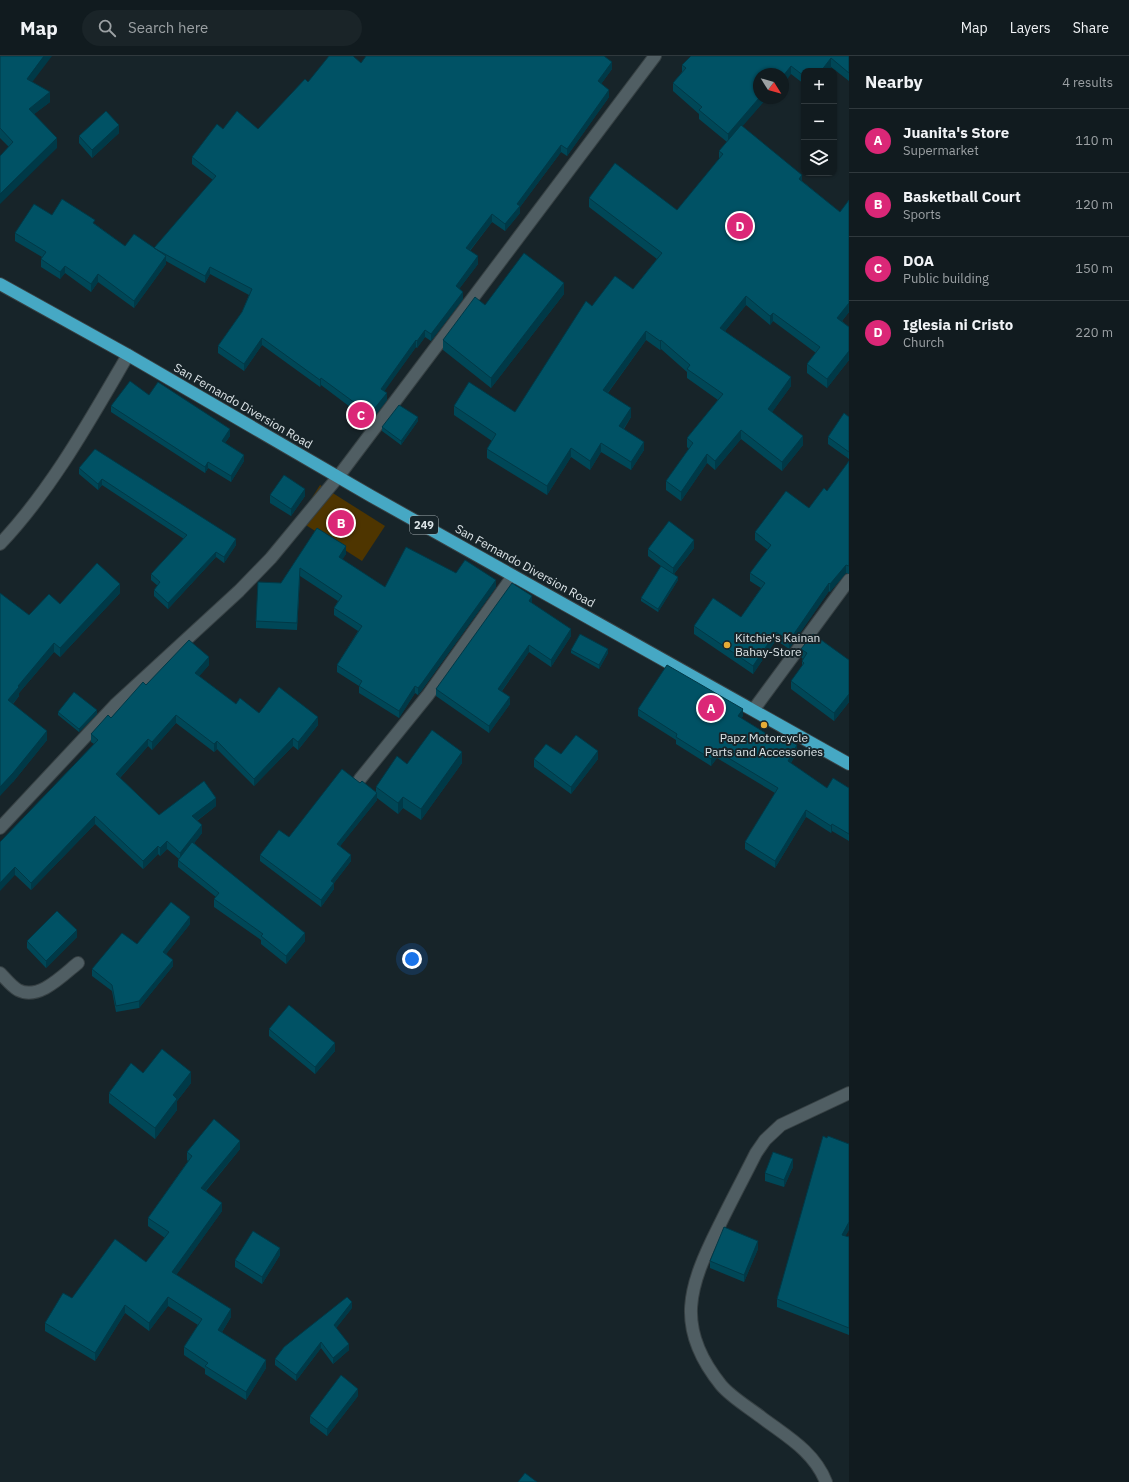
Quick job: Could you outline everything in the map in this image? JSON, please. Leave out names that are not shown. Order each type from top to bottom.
[{"type":"highway","name":"San Fernando Diversion Road","points":[[0,284],[128,355],[338,477],[513,576],[754,709],[849,764]]},
{"type":"street","points":[[0,828],[115,705],[239,591],[271,558],[338,477],[655,56]]},
{"type":"street","points":[[0,544],[46,486],[86,427],[128,355]]},
{"type":"street","points":[[360,779],[428,695],[513,576]]},
{"type":"street","points":[[754,709],[849,580]]},
{"type":"street","points":[[0,973],[18,990],[31,993],[45,988],[78,963]]},
{"type":"street","points":[[826,1482],[820,1468],[808,1453],[722,1386],[702,1358],[692,1327],[691,1297],[700,1265],[756,1153],[765,1140],[781,1125],[849,1093]]},
{"type":"shaded area","points":[[320,485],[385,526],[362,561],[298,520]]},
{"type":"building","points":[[0,56],[44,56],[27,79],[50,92],[29,109],[57,138],[0,194],[0,156],[13,142],[0,128]]},
{"type":"building","points":[[329,56],[353,56],[361,63],[366,56],[604,56],[612,62],[598,81],[609,90],[567,149],[561,145],[517,204],[520,206],[505,224],[492,214],[466,248],[478,256],[456,286],[463,292],[431,334],[425,330],[417,341],[416,340],[381,389],[387,393],[370,414],[321,378],[320,380],[262,338],[244,364],[218,346],[242,312],[252,289],[210,267],[205,276],[154,248],[216,176],[192,157],[217,124],[223,129],[237,111],[258,129],[305,79],[308,82]]},
{"type":"building","points":[[691,56],[849,56],[849,73],[831,58],[823,68],[801,68],[801,74],[791,66],[789,68],[753,68],[754,104],[728,134],[699,110],[702,107],[673,83],[686,68],[682,65]]},
{"type":"building","points":[[106,111],[119,125],[92,150],[79,136]]},
{"type":"building","points":[[741,125],[801,174],[799,179],[840,212],[849,200],[849,303],[837,318],[849,327],[849,351],[827,379],[807,364],[820,347],[773,313],[770,316],[746,296],[720,328],[791,377],[768,409],[803,436],[782,462],[741,430],[715,461],[707,454],[681,492],[666,481],[693,443],[687,438],[723,394],[687,369],[690,365],[661,340],[660,341],[646,331],[603,390],[631,408],[619,426],[644,442],[631,462],[601,443],[590,461],[571,448],[547,486],[487,449],[496,434],[454,406],[469,382],[515,412],[586,301],[592,306],[615,276],[633,289],[662,253],[589,198],[615,163],[677,210],[723,154],[719,151]]},
{"type":"building","points":[[62,199],[95,220],[93,223],[125,246],[134,234],[166,256],[134,301],[98,274],[91,284],[65,266],[60,272],[41,259],[46,252],[15,233],[34,204],[52,215]]},
{"type":"building","points":[[524,253],[564,283],[491,378],[443,340],[475,297],[485,305]]},
{"type":"building","points":[[130,381],[149,395],[158,382],[230,429],[222,441],[244,455],[231,476],[208,462],[205,467],[111,406]]},
{"type":"building","points":[[399,405],[418,417],[401,441],[382,427]]},
{"type":"building","points":[[844,413],[849,417],[849,452],[828,437]]},
{"type":"building","points":[[95,449],[236,539],[224,557],[216,552],[168,603],[154,590],[160,582],[151,574],[187,535],[102,479],[98,484],[79,468]]},
{"type":"building","points":[[849,461],[849,566],[846,565],[830,584],[829,583],[789,641],[776,632],[753,666],[694,626],[713,598],[741,617],[765,583],[750,573],[771,545],[755,532],[786,491],[809,508],[824,488],[827,491]]},
{"type":"building","points":[[284,475],[305,489],[291,509],[270,495]]},
{"type":"building","points":[[669,521],[694,540],[673,568],[648,549]]},
{"type":"building","points":[[317,528],[346,546],[339,557],[385,587],[406,547],[456,573],[465,560],[496,580],[422,683],[418,688],[415,686],[399,711],[359,686],[362,681],[337,665],[362,626],[334,608],[342,596],[300,568],[297,623],[256,621],[258,582],[281,583]]},
{"type":"building","points":[[97,563],[120,584],[60,648],[54,643],[8,700],[47,731],[0,787],[0,593],[29,615],[49,594],[60,604]]},
{"type":"building","points":[[661,566],[678,577],[658,609],[641,598]]},
{"type":"building","points":[[512,583],[532,596],[529,601],[571,629],[551,660],[529,645],[498,689],[510,697],[489,726],[436,689]]},
{"type":"building","points":[[580,634],[608,649],[599,665],[571,650]]},
{"type":"building","points":[[813,634],[849,660],[849,694],[834,713],[791,681],[804,663],[802,661],[807,653],[801,649]]},
{"type":"building","points":[[189,640],[209,657],[195,673],[236,704],[240,698],[259,713],[279,687],[318,717],[298,742],[293,738],[254,779],[217,741],[214,744],[176,715],[152,742],[148,739],[116,774],[159,815],[204,781],[216,798],[192,816],[202,825],[180,853],[167,841],[160,848],[158,846],[143,861],[95,816],[31,883],[15,867],[0,883],[0,842],[98,740],[91,734],[108,715],[111,718],[143,682],[146,685]]},
{"type":"building","points":[[667,665],[743,709],[738,716],[778,741],[781,736],[797,745],[788,761],[827,788],[833,778],[849,788],[849,834],[832,824],[831,826],[806,810],[775,861],[745,842],[778,788],[717,751],[711,759],[676,737],[677,734],[638,709]]},
{"type":"building","points":[[74,692],[97,710],[79,729],[58,712]]},
{"type":"building","points":[[432,730],[462,752],[421,809],[403,797],[398,803],[376,787],[397,756],[407,764]]},
{"type":"building","points":[[576,735],[598,751],[571,787],[534,759],[546,744],[561,754]]},
{"type":"building","points":[[342,769],[360,783],[362,781],[377,793],[337,844],[351,855],[331,881],[334,883],[321,900],[260,855],[279,830],[289,837]]},
{"type":"building","points":[[192,842],[305,933],[286,956],[261,936],[263,934],[214,899],[219,893],[178,860]]},
{"type":"building","points":[[171,902],[190,917],[163,952],[173,960],[139,1001],[116,1006],[112,985],[92,969],[122,933],[137,944]]},
{"type":"building","points":[[57,911],[77,930],[46,961],[27,941]]},
{"type":"building","points":[[289,1005],[335,1043],[315,1067],[269,1029]]},
{"type":"building","points":[[162,1049],[191,1072],[173,1095],[177,1099],[155,1128],[109,1093],[131,1063],[143,1073]]},
{"type":"building","points":[[214,1119],[240,1141],[201,1188],[222,1203],[172,1272],[231,1309],[218,1330],[266,1360],[246,1392],[205,1366],[208,1363],[184,1347],[202,1319],[168,1297],[149,1323],[125,1305],[95,1353],[45,1323],[63,1293],[72,1298],[115,1239],[146,1262],[169,1232],[148,1218],[192,1156],[187,1152]]},
{"type":"building","points":[[823,1136],[827,1138],[828,1136],[849,1144],[849,1222],[842,1235],[849,1237],[849,1328],[777,1299]]},
{"type":"building","points":[[773,1152],[793,1159],[784,1180],[765,1173]]},
{"type":"building","points":[[724,1227],[758,1241],[744,1275],[710,1261]]},
{"type":"building","points":[[253,1231],[280,1248],[262,1277],[235,1260]]},
{"type":"building","points":[[347,1297],[352,1302],[334,1325],[349,1344],[333,1358],[321,1342],[296,1375],[275,1359],[284,1347]]},
{"type":"building","points":[[341,1375],[358,1389],[327,1429],[310,1416]]},
{"type":"building","points":[[525,1473],[537,1482],[518,1482]]},
{"type":"place","name":"Iglesia ni Cristo","points":[[740,226]]},
{"type":"place","name":"DOA","points":[[361,415]]},
{"type":"place","name":"Basketball Court","points":[[341,523]]},
{"type":"place","name":"Kitchie's Kainan Bahay-Store","points":[[727,645]]},
{"type":"place","name":"Juanita's Store","points":[[711,708]]},
{"type":"place","name":"Papz Motorcycle Parts and Accessories","points":[[764,725]]}]
